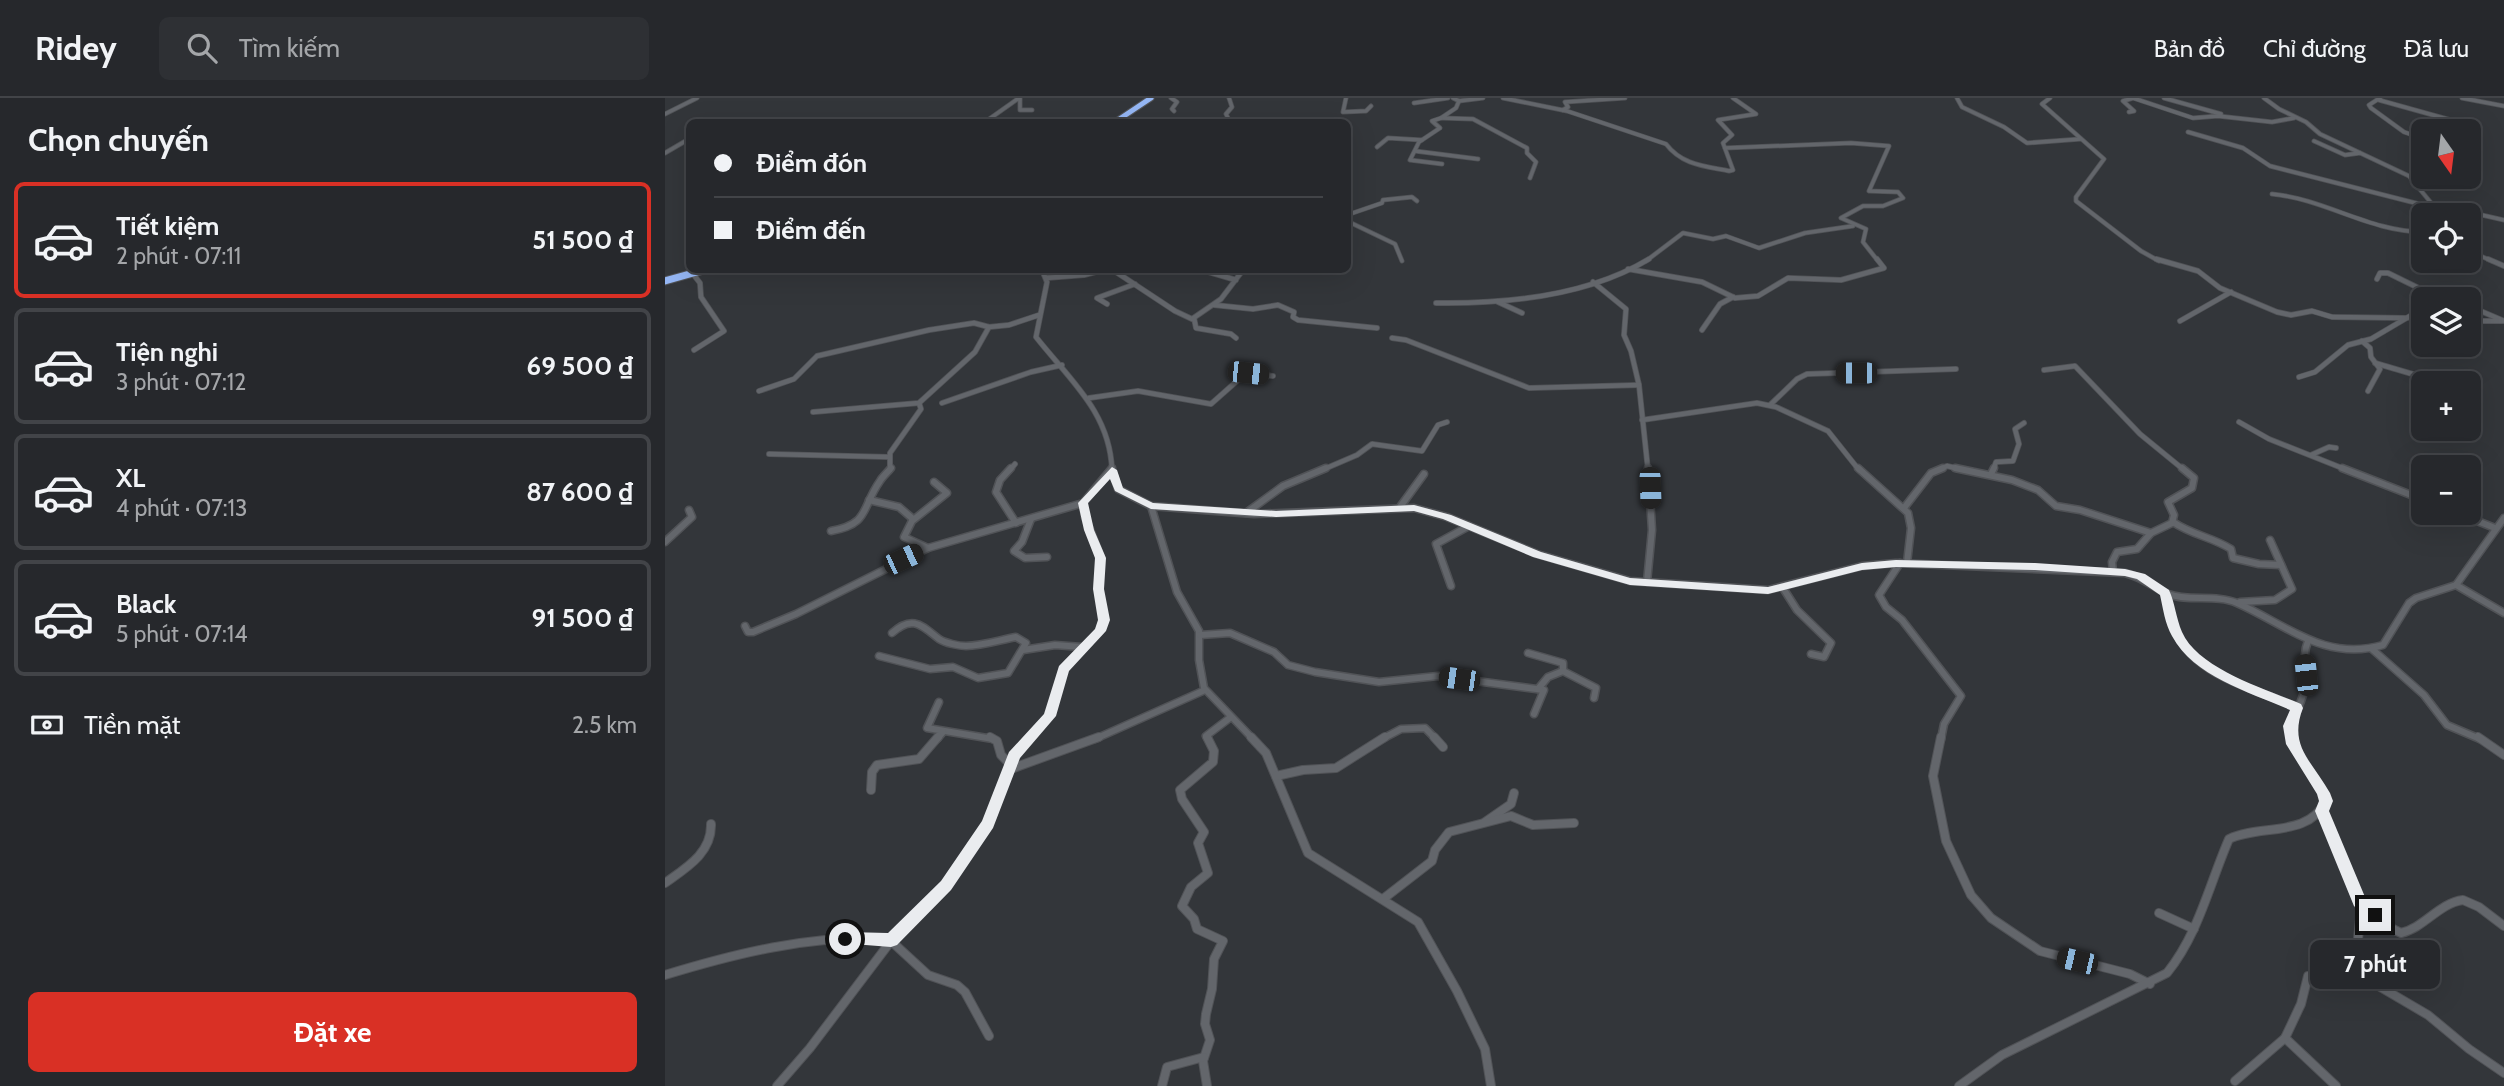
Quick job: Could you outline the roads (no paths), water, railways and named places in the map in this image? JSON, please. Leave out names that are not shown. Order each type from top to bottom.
[{"type":"highway","points":[[1120,119],[1151,98]]},
{"type":"highway","points":[[665,281],[693,274]]},
{"type":"street","points":[[665,114],[697,98]]},
{"type":"street","points":[[1020,98],[1020,110],[1031,110]]},
{"type":"street","points":[[989,119],[1020,98]]},
{"type":"street","points":[[1171,98],[1177,101],[1174,111]]},
{"type":"street","points":[[1228,119],[1226,114],[1231,108],[1229,98]]},
{"type":"street","points":[[1346,98],[1342,110],[1344,112],[1367,111],[1371,106]]},
{"type":"street","points":[[1415,103],[1451,98],[1459,101],[1483,98]]},
{"type":"street","points":[[1503,98],[1563,110],[1663,143],[1670,147],[1675,156],[1691,164],[1731,171],[1734,170],[1732,162],[1723,141],[1732,135],[1718,120],[1756,114],[1733,98]]},
{"type":"street","points":[[1563,110],[1568,107],[1565,102],[1574,99],[1609,102],[1625,98]]},
{"type":"street","points":[[1957,98],[1962,107],[2004,127],[2027,143],[2081,139]]},
{"type":"street","points":[[2050,98],[2042,104],[2104,159],[2076,197],[2078,202],[2136,248],[2160,261],[2200,271],[2214,284],[2288,315],[2312,311],[2330,316],[2407,318]]},
{"type":"street","points":[[2164,98],[2229,117]]},
{"type":"street","points":[[2264,98],[2329,138],[2409,176],[2431,203]]},
{"type":"street","points":[[2462,98],[2504,106]]},
{"type":"street","points":[[2129,112],[2134,111],[2123,101],[2133,99],[2193,118],[2229,117],[2272,122],[2296,118]]},
{"type":"street","points":[[2411,134],[2369,105],[2379,99],[2448,119]]},
{"type":"street","points":[[1442,164],[1411,161],[1422,140],[1439,128],[1432,121],[1456,108],[1459,101]]},
{"type":"street","points":[[1441,118],[1473,119],[1527,148],[1527,153],[1536,162],[1530,178]]},
{"type":"street","points":[[2188,132],[2243,148],[2270,166],[2415,203]]},
{"type":"street","points":[[1377,147],[1388,138],[1422,140]]},
{"type":"street","points":[[2329,138],[2313,142],[2345,155],[2362,152]]},
{"type":"street","points":[[665,153],[686,141]]},
{"type":"street","points":[[1702,330],[1720,304],[1733,297],[1758,296],[1788,278],[1840,280],[1883,269],[1885,266],[1863,242],[1866,229],[1844,221],[1842,216],[1866,205],[1884,206],[1903,198],[1896,191],[1869,191],[1889,146],[1851,143],[1725,148]]},
{"type":"street","points":[[1415,151],[1478,159]]},
{"type":"street","points":[[2272,194],[2297,196],[2396,231],[2411,232]]},
{"type":"street","points":[[1351,214],[1396,197],[1412,197],[1417,201]]},
{"type":"street","points":[[2481,215],[2504,220]]},
{"type":"street","points":[[1351,224],[1395,244],[1402,261]]},
{"type":"street","points":[[1436,303],[1498,302],[1593,282],[1628,270],[1653,257],[1683,233],[1713,239],[1726,236],[1759,248],[1805,233],[1854,225]]},
{"type":"street","points":[[2481,256],[2504,266]]},
{"type":"street","points":[[1628,270],[1702,282],[1733,297]]},
{"type":"street","points":[[1044,273],[1046,278],[1036,337],[1089,398],[1103,429],[1118,489],[1151,506],[1306,514],[1400,507],[1427,511],[1547,557],[1620,580],[1755,591],[1783,588],[1862,566],[1903,563],[2113,572],[2141,577],[2165,593],[2180,597],[2221,598],[2278,622],[2308,641],[2362,651],[2383,645],[2409,603],[2416,598],[2456,585],[2503,520]]},
{"type":"street","points":[[1046,278],[1074,274],[1092,276],[1098,273]]},
{"type":"street","points":[[1118,273],[1187,318],[1195,318],[1214,304],[1241,273]]},
{"type":"street","points":[[1212,273],[1237,280]]},
{"type":"street","points":[[2377,279],[2380,273],[2388,273],[2417,287]]},
{"type":"street","points":[[693,274],[699,282],[701,297],[724,331],[694,350]]},
{"type":"street","points":[[1593,282],[1626,307],[1624,335],[1631,351],[1639,385],[1651,512],[1647,582]]},
{"type":"street","points":[[1107,304],[1097,298],[1135,284]]},
{"type":"street","points":[[2181,321],[2231,292]]},
{"type":"street","points":[[1498,302],[1522,313]]},
{"type":"street","points":[[1214,304],[1250,309],[1266,304],[1278,305],[1289,307],[1294,312],[1293,317],[1299,322],[1329,322],[1377,328]]},
{"type":"street","points":[[2481,311],[2504,321]]},
{"type":"street","points":[[758,391],[794,379],[817,356],[948,326],[978,323],[989,327],[1012,325],[1039,315]]},
{"type":"street","points":[[2299,377],[2313,373],[2345,346],[2362,341],[2411,317]]},
{"type":"street","points":[[1195,318],[1196,328],[1231,334],[1236,338]]},
{"type":"street","points":[[2481,321],[2504,321]]},
{"type":"street","points":[[813,412],[919,403],[975,352],[989,327]]},
{"type":"street","points":[[1392,338],[1406,340],[1527,388],[1639,385]]},
{"type":"street","points":[[2362,341],[2369,348],[2380,369],[2368,391]]},
{"type":"street","points":[[2375,363],[2411,374]]},
{"type":"street","points":[[942,403],[994,387],[1030,371],[1062,365]]},
{"type":"street","points":[[2044,370],[2074,366],[2143,437],[2192,476],[2192,488],[2168,502],[2174,515],[2173,522]]},
{"type":"street","points":[[1770,405],[1785,389],[1807,374],[1956,369]]},
{"type":"street","points":[[1089,398],[1137,391],[1211,404],[1245,374],[1273,376]]},
{"type":"street","points":[[889,457],[921,409],[919,403]]},
{"type":"street","points":[[1642,420],[1741,404],[1770,405],[1832,434],[1851,462],[1904,509],[1910,523],[1903,563],[1879,595],[1886,607],[1902,620],[1961,696],[1944,724],[1933,776],[1946,841],[1964,885],[1990,918],[2034,948],[2052,956],[2130,974],[2150,984]]},
{"type":"street","points":[[1246,513],[1283,486],[1357,455],[1372,444],[1422,451],[1439,425],[1447,422]]},
{"type":"street","points":[[2239,422],[2294,451],[2311,455],[2366,480],[2411,496]]},
{"type":"street","points":[[1991,474],[1996,462],[2013,461],[2019,444],[2015,429],[2025,423]]},
{"type":"street","points":[[2311,455],[2329,447],[2336,448]]},
{"type":"street","points":[[769,454],[889,457]]},
{"type":"street","points":[[831,531],[857,524],[881,478],[891,469],[892,461],[889,457]]},
{"type":"street","points":[[1016,464],[1000,480],[996,492],[1016,523]]},
{"type":"street","points":[[1904,509],[1931,473],[1938,467],[1947,466],[1991,474],[2038,490],[2056,506],[2080,510],[2151,533]]},
{"type":"street","points":[[745,626],[748,632],[753,632],[796,614],[928,548],[1083,503],[1112,470]]},
{"type":"street","points":[[1400,507],[1424,474]]},
{"type":"street","points":[[928,548],[904,538],[913,519],[947,493],[934,482]]},
{"type":"street","points":[[869,500],[899,507],[913,519]]},
{"type":"street","points":[[777,1086],[810,1048],[891,941],[935,899],[986,827],[1014,755],[1049,716],[1060,675],[1082,648],[1096,638],[1104,620],[1098,589],[1101,558],[1089,530],[1083,503]]},
{"type":"street","points":[[1151,506],[1177,592],[1200,635],[1199,660],[1205,690],[1263,750],[1308,853],[1324,866],[1416,919],[1485,1049],[1491,1086]]},
{"type":"street","points":[[665,542],[692,517],[689,510]]},
{"type":"street","points":[[1031,519],[1022,542],[1014,551],[1025,558],[1047,557]]},
{"type":"street","points":[[2113,572],[2112,562],[2117,552],[2137,549],[2151,533],[2173,522]]},
{"type":"street","points":[[2173,522],[2191,534],[2206,535],[2222,542],[2231,549],[2233,558],[2259,564],[2281,565]]},
{"type":"street","points":[[2481,522],[2495,528]]},
{"type":"street","points":[[1451,586],[1436,544],[1469,526]]},
{"type":"street","points":[[2242,605],[2239,602],[2275,600],[2292,589],[2292,584],[2274,556],[2270,540]]},
{"type":"street","points":[[2456,585],[2504,613]]},
{"type":"street","points":[[1783,588],[1797,610],[1831,643],[1826,656],[1811,654]]},
{"type":"street","points":[[2165,593],[2177,635],[2196,659],[2297,708]]},
{"type":"street","points":[[879,656],[930,669],[953,667],[980,678],[1008,673],[1026,643],[1016,637],[970,646],[949,643],[937,638],[929,628],[913,623],[901,625],[892,633]]},
{"type":"street","points":[[1200,635],[1230,633],[1274,652],[1288,664],[1315,672],[1379,682],[1438,676],[1546,691],[1534,714]]},
{"type":"street","points":[[1959,1086],[2002,1055],[2150,984],[2174,965],[2194,929],[2208,900],[2229,839],[2239,834],[2309,821],[2322,811],[2326,801],[2323,793],[2293,744],[2290,726],[2305,688],[2304,651],[2308,641]]},
{"type":"street","points":[[1023,650],[1055,645],[1082,648]]},
{"type":"street","points":[[2372,649],[2424,695],[2447,725],[2474,735],[2504,755]]},
{"type":"street","points":[[1528,653],[1563,663],[1563,671]]},
{"type":"street","points":[[1538,689],[1548,677],[1563,671],[1596,688],[1594,698]]},
{"type":"street","points":[[1009,767],[1091,741],[1205,690]]},
{"type":"street","points":[[939,702],[927,728],[994,738],[1009,767]]},
{"type":"street","points":[[1207,1086],[1204,1057],[1210,1046],[1206,1014],[1212,989],[1213,963],[1223,941],[1197,929],[1194,919],[1182,906],[1191,887],[1208,873],[1198,843],[1204,832],[1182,799],[1180,790],[1212,764],[1214,751],[1206,736],[1231,717]]},
{"type":"street","points":[[1276,776],[1336,769],[1359,757],[1386,735],[1413,727],[1425,728],[1443,747]]},
{"type":"street","points":[[871,790],[873,772],[877,765],[919,759],[943,732]]},
{"type":"street","points":[[1485,823],[1488,818],[1511,804],[1514,793]]},
{"type":"street","points":[[2322,811],[2359,902],[2361,918],[2353,971]]},
{"type":"street","points":[[1383,899],[1432,861],[1435,850],[1446,833],[1512,816],[1533,825],[1573,823]]},
{"type":"street","points":[[665,883],[706,847],[712,837],[711,824]]},
{"type":"street","points":[[2359,902],[2401,933],[2411,930],[2455,900],[2464,898],[2476,903],[2504,926]]},
{"type":"street","points":[[2159,913],[2194,929]]},
{"type":"street","points":[[665,975],[726,957],[804,942],[870,937],[891,941],[928,975],[957,985],[965,992],[989,1036]]},
{"type":"street","points":[[2235,1081],[2285,1038],[2301,1004],[2308,976],[2353,971],[2428,1015],[2469,1049],[2504,1073]]},
{"type":"street","points":[[2285,1038],[2336,1086]]},
{"type":"street","points":[[1162,1086],[1167,1067],[1204,1057]]}]
